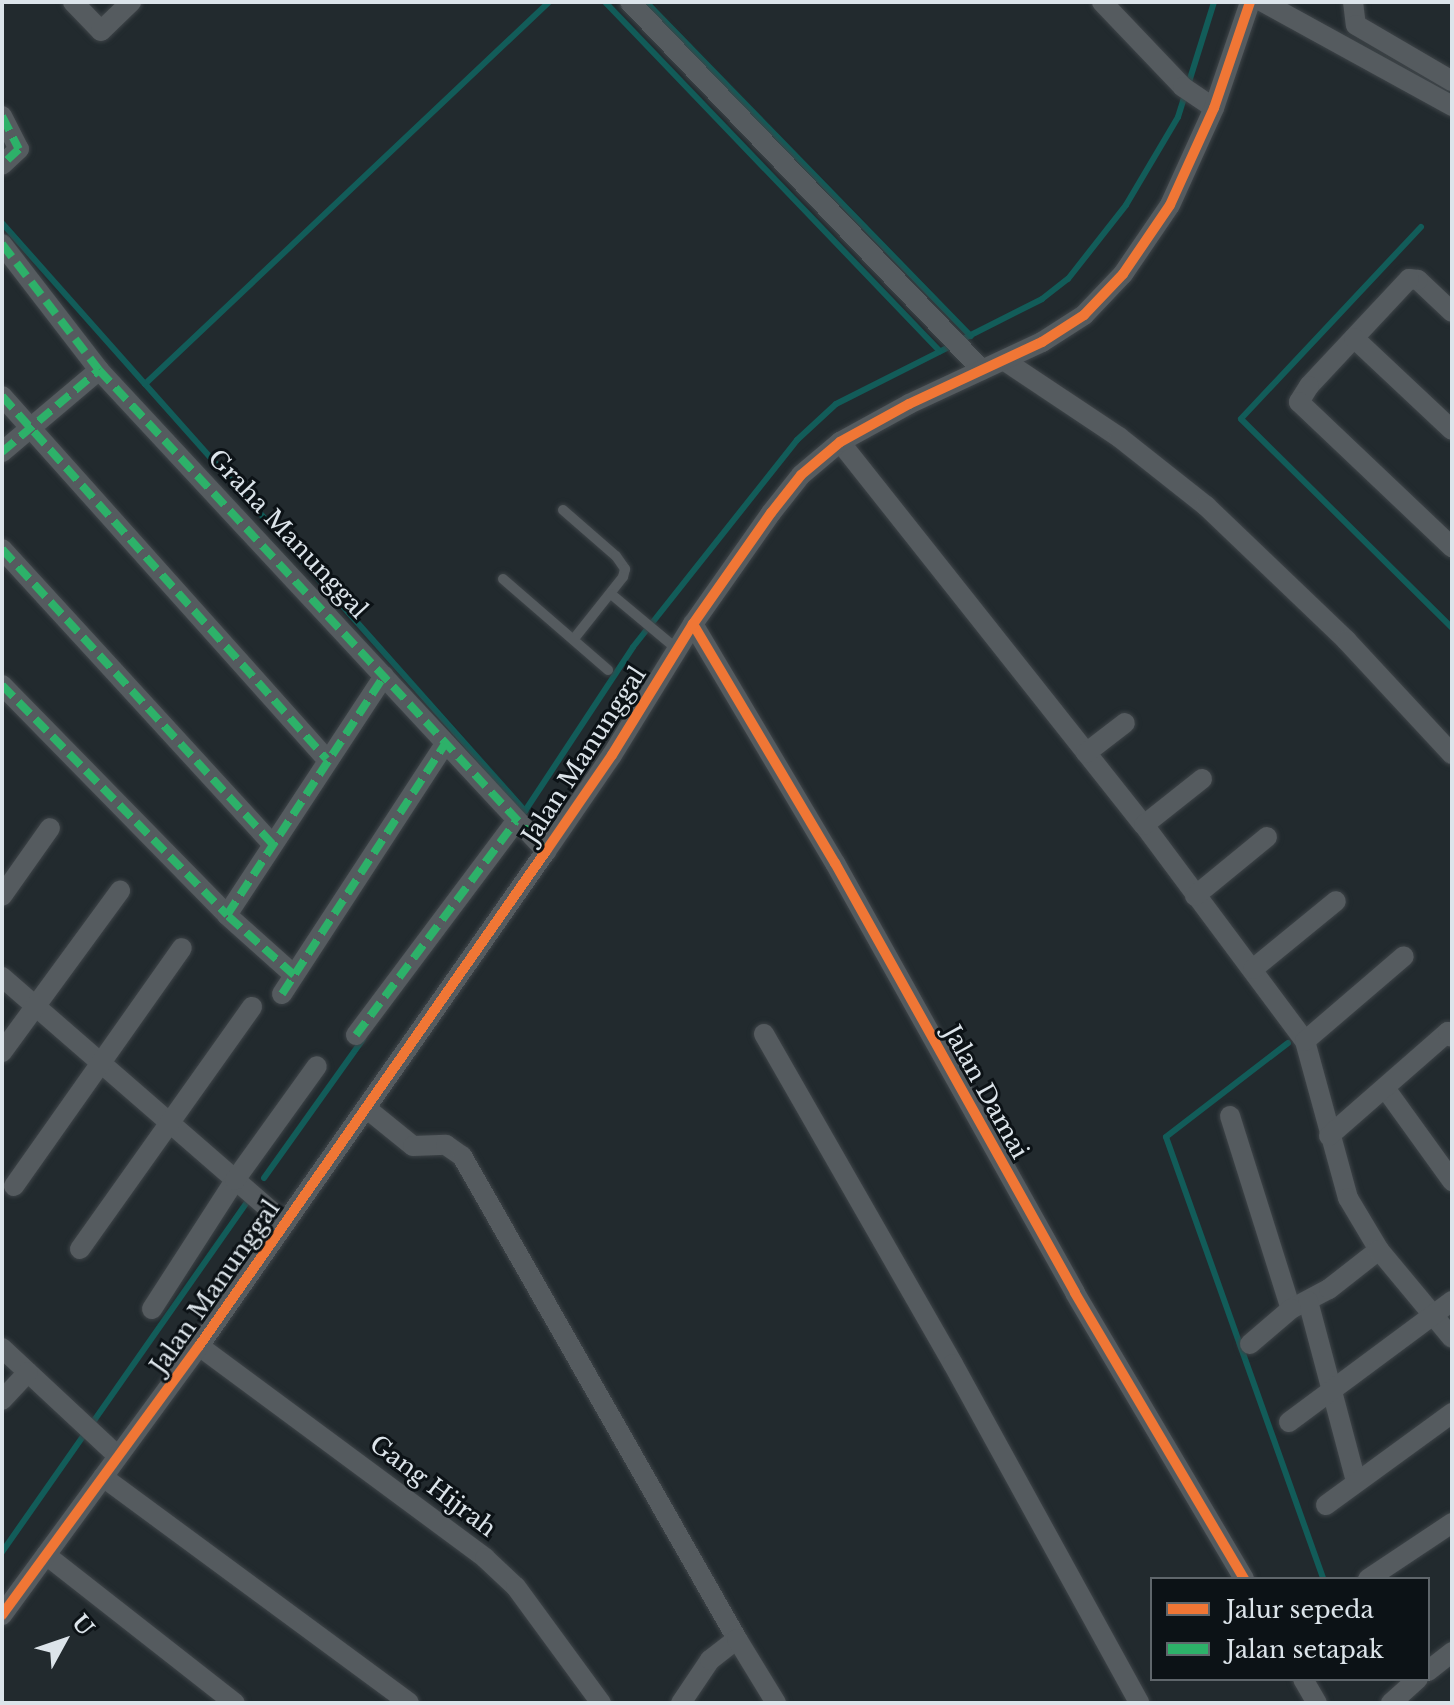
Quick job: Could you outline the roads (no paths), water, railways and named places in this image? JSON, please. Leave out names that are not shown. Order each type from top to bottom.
[{"type":"street","points":[[73,2],[101,31],[131,2]]},
{"type":"street","points":[[630,2],[980,368]]},
{"type":"street","points":[[1102,2],[1183,87],[1209,106]]},
{"type":"street","name":"Jalan Manunggal","points":[[2,1615],[199,1346],[366,1108],[612,755],[674,647],[801,475],[840,442],[980,368],[1005,361],[1084,315],[1123,274],[1170,205],[1250,2]]},
{"type":"street","points":[[1263,2],[1452,106]]},
{"type":"street","points":[[1353,2],[1356,25],[1452,81]]},
{"type":"street","points":[[2,116],[19,149],[2,165]]},
{"type":"street","name":"Graha Manunggal","points":[[2,244],[99,370],[544,850]]},
{"type":"street","points":[[1452,312],[1418,280],[1409,279],[1309,386],[1299,402],[1452,547]]},
{"type":"street","points":[[1354,338],[1452,430]]},
{"type":"street","points":[[1005,361],[1119,437],[1206,506],[1346,640],[1452,754]]},
{"type":"street","points":[[2,452],[99,370]]},
{"type":"street","points":[[2,396],[326,759]]},
{"type":"street","points":[[840,442],[1144,825],[1305,1041],[1348,1198],[1379,1250],[1452,1338]]},
{"type":"street","points":[[2,549],[272,844]]},
{"type":"street","name":"Jalan Damai","points":[[693,624],[835,863],[1075,1293],[1243,1577]]},
{"type":"street","points":[[227,915],[326,759],[384,676]]},
{"type":"street","points":[[2,685],[227,915],[294,975]]},
{"type":"street","points":[[1086,753],[1125,723]]},
{"type":"street","points":[[282,994],[445,744]]},
{"type":"street","points":[[1144,825],[1202,779]]},
{"type":"street","points":[[356,1035],[516,822]]},
{"type":"street","points":[[2,896],[50,828]]},
{"type":"street","points":[[1195,896],[1267,837]]},
{"type":"street","points":[[2,1052],[120,891]]},
{"type":"street","points":[[1253,969],[1336,901]]},
{"type":"street","points":[[14,1186],[182,948]]},
{"type":"street","points":[[1305,1041],[1404,956]]},
{"type":"street","points":[[2,977],[285,1223]]},
{"type":"street","points":[[80,1249],[252,1007]]},
{"type":"street","points":[[1329,1136],[1451,1033]]},
{"type":"street","points":[[764,1034],[953,1364],[1139,1703]]},
{"type":"street","points":[[152,1309],[317,1066]]},
{"type":"street","points":[[1385,1088],[1452,1181]]},
{"type":"street","points":[[366,1108],[413,1146],[446,1145],[462,1156],[776,1703]]},
{"type":"street","points":[[1230,1116],[1332,1390],[1356,1481]]},
{"type":"street","points":[[1250,1344],[1379,1250]]},
{"type":"street","points":[[1289,1422],[1452,1301]]},
{"type":"street","name":"Gang Hijrah","points":[[199,1346],[485,1558],[516,1587],[601,1703]]},
{"type":"street","points":[[2,1348],[118,1456]]},
{"type":"street","points":[[2,1400],[28,1372]]},
{"type":"street","points":[[1326,1505],[1452,1413]]},
{"type":"street","points":[[103,1477],[409,1703]]},
{"type":"street","points":[[1371,1577],[1452,1523]]},
{"type":"street","points":[[46,1555],[235,1703]]},
{"type":"street","points":[[681,1703],[710,1660],[737,1639]]},
{"type":"street","points":[[1430,1669],[1452,1652]]},
{"type":"street","points":[[1304,1681],[1317,1703]]},
{"type":"street","points":[[1391,1703],[1416,1681]]},
{"type":"lane","points":[[563,510],[621,561],[625,569],[611,594],[573,640]]},
{"type":"lane","points":[[503,579],[608,670]]},
{"type":"lane","points":[[611,594],[674,647]]},
{"type":"waterway","points":[[549,2],[145,384],[525,811],[633,647],[797,440],[836,404],[951,346]]},
{"type":"waterway","points":[[605,2],[940,351]]},
{"type":"waterway","points":[[646,2],[971,336]]},
{"type":"waterway","points":[[961,340],[1042,299],[1068,279],[1126,205],[1178,117],[1214,2]]},
{"type":"waterway","points":[[2,223],[145,384]]},
{"type":"waterway","points":[[1421,227],[1241,419],[1452,628]]},
{"type":"waterway","points":[[264,1178],[363,1039]]},
{"type":"waterway","points":[[1288,1043],[1166,1137],[1322,1577]]},
{"type":"waterway","points":[[2,1552],[246,1204]]}]
